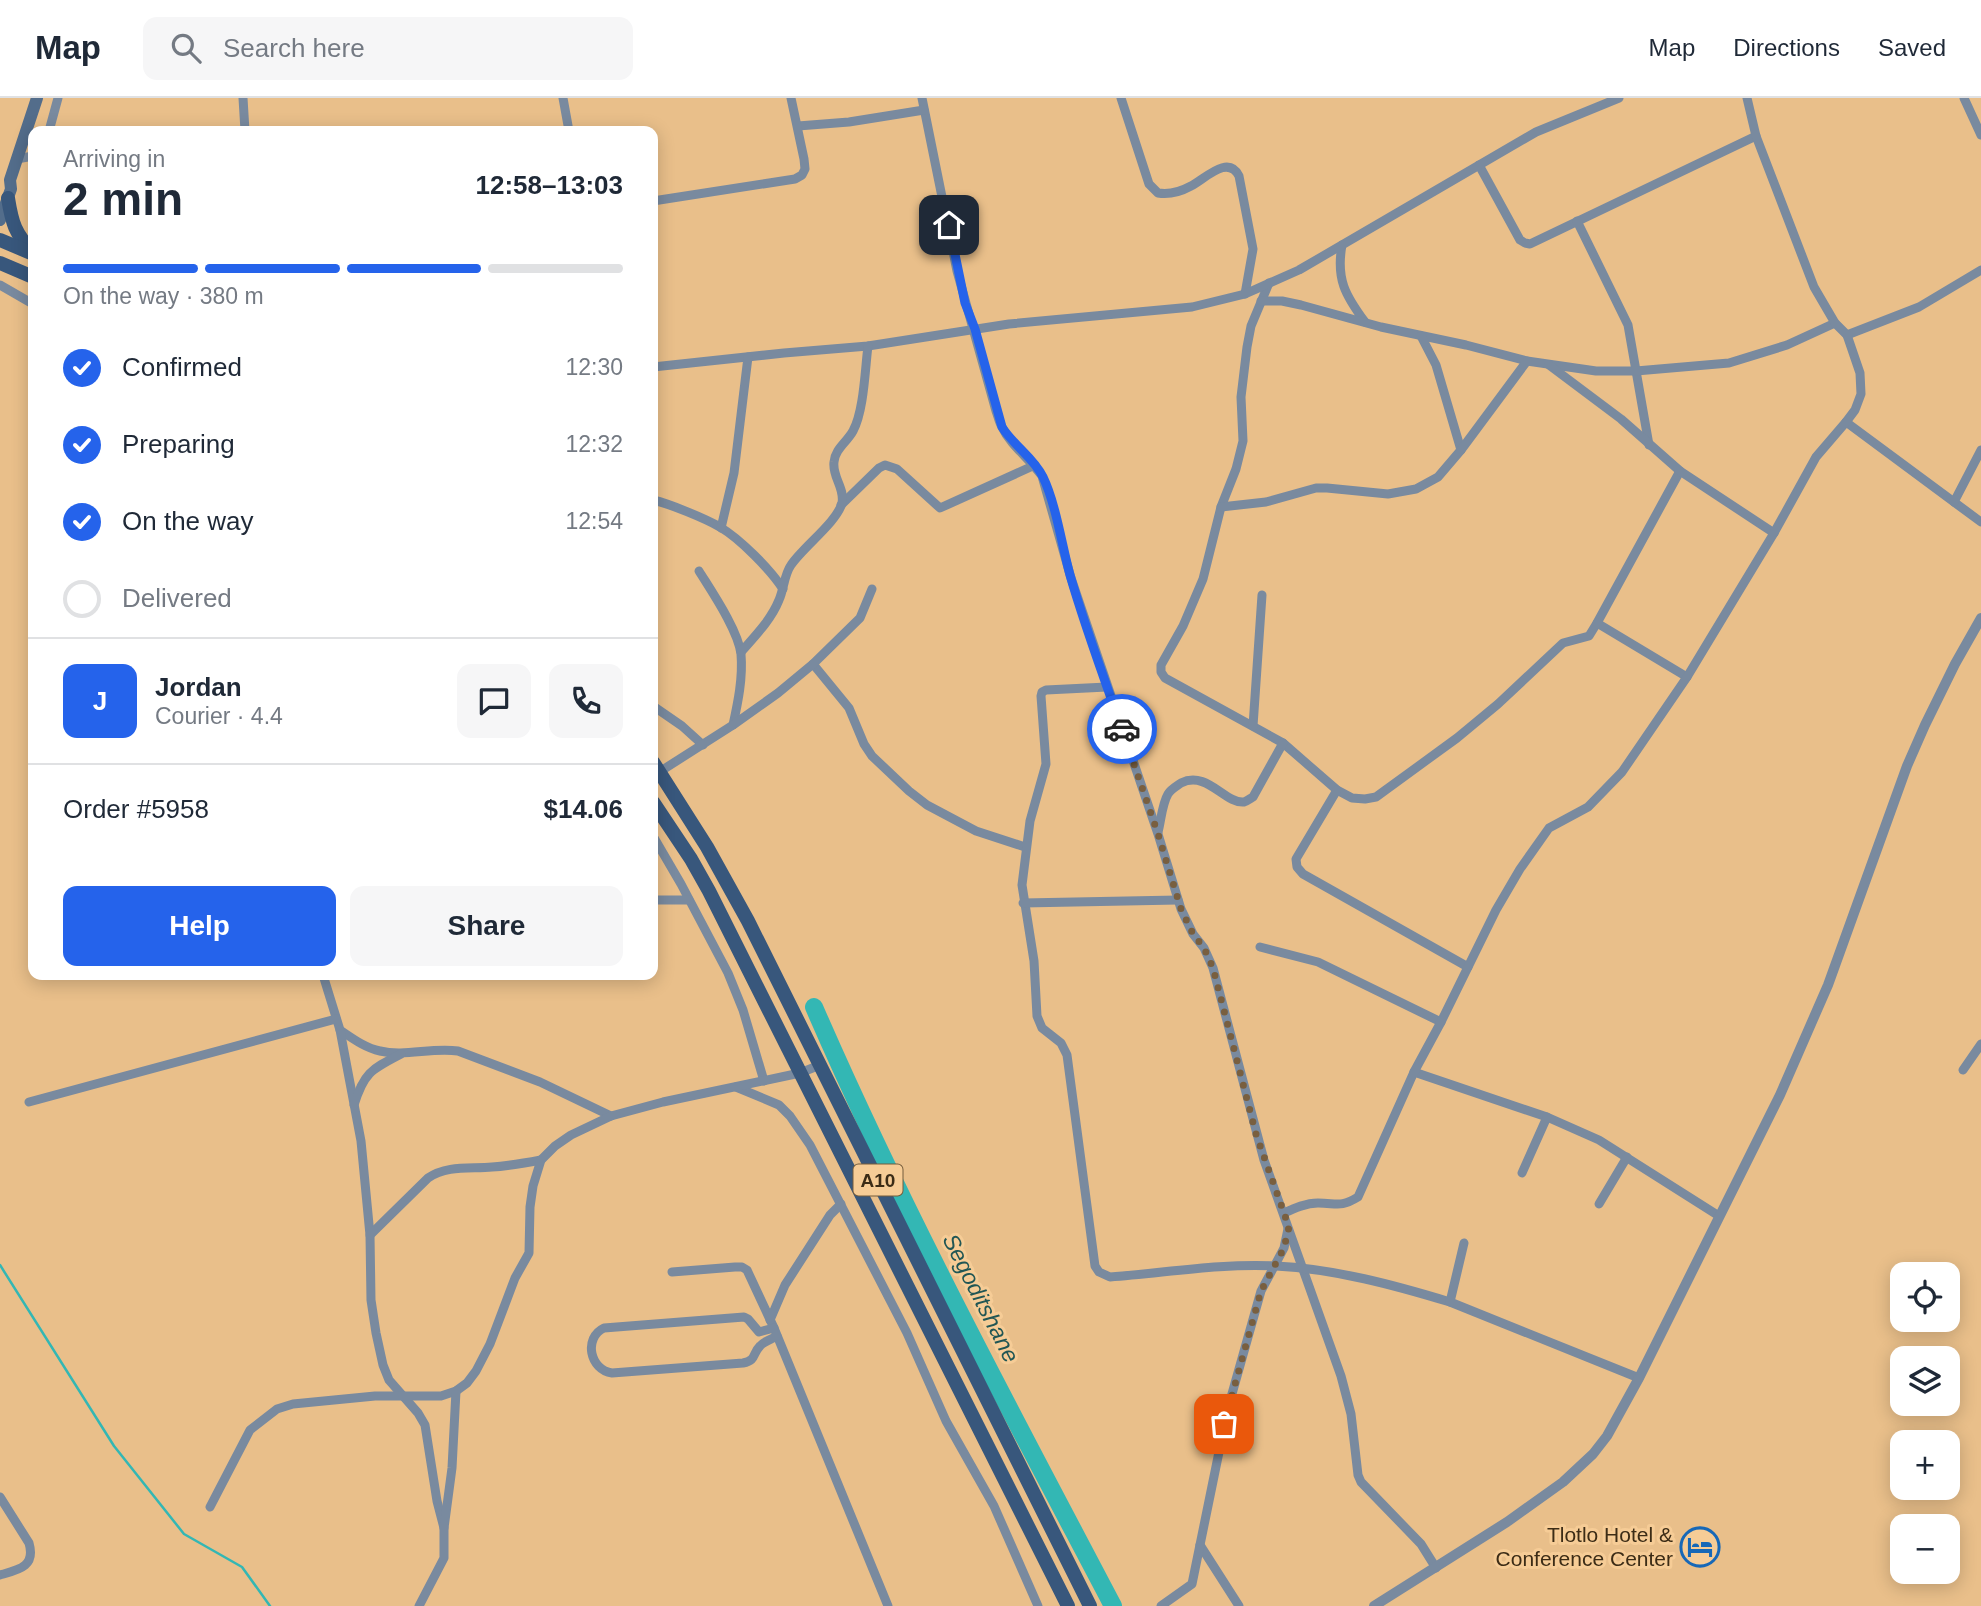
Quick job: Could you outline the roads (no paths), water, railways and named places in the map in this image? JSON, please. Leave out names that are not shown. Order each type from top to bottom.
[{"type":"main road","points":[[0,220],[4,195],[11,189],[10,180],[37,98]]},
{"type":"main road","points":[[4,195],[16,232],[28,247]]},
{"type":"main road","points":[[0,240],[28,251]]},
{"type":"main road","points":[[0,262],[28,275]]},
{"type":"main road","name":"A10","points":[[658,775],[729,884],[1090,1606]]},
{"type":"main road","name":"A10","points":[[658,810],[691,859],[766,1004],[1068,1606]]},
{"type":"main road","points":[[766,1004],[785,995]]},
{"type":"street","points":[[50,126],[58,98]]},
{"type":"street","points":[[243,98],[245,126]]},
{"type":"street","points":[[563,98],[568,126]]},
{"type":"street","points":[[658,200],[802,176],[805,169],[804,159],[791,98]]},
{"type":"street","points":[[922,98],[957,271],[1002,427],[1009,439],[1042,476],[1071,578],[1178,900],[1188,926],[1204,948],[1213,968],[1256,1134],[1341,1376],[1351,1414],[1358,1475],[1361,1482],[1421,1544],[1436,1568]]},
{"type":"street","points":[[1121,98],[1149,184],[1158,193],[1169,195],[1189,188],[1221,167],[1229,166],[1235,169],[1239,176],[1254,249],[1245,294]]},
{"type":"street","points":[[658,366],[868,346],[1009,324],[1192,307],[1245,294],[1299,270],[1536,132],[1619,98]]},
{"type":"street","points":[[1284,1213],[1307,1204],[1336,1206],[1358,1197],[1414,1072],[1496,910],[1520,869],[1549,828],[1588,807],[1622,772],[1687,677],[1774,533],[1816,457],[1855,410],[1861,394],[1860,373],[1847,335],[1835,323],[1814,287],[1756,136],[1747,98]]},
{"type":"street","points":[[1964,98],[1981,135]]},
{"type":"street","points":[[798,126],[849,122],[924,110]]},
{"type":"street","points":[[1479,165],[1520,240],[1530,244],[1756,136]]},
{"type":"street","points":[[17,159],[28,157]]},
{"type":"street","points":[[1577,221],[1628,325],[1649,445]]},
{"type":"street","points":[[1342,245],[1339,273],[1343,287],[1365,323]]},
{"type":"street","points":[[1847,335],[1919,307],[1981,270]]},
{"type":"street","points":[[1269,283],[1251,326],[1247,347],[1241,397],[1243,441],[1236,470],[1221,507],[1203,579],[1183,626],[1161,665],[1161,672],[1165,678],[1283,743],[1337,790],[1352,798],[1376,797],[1457,738],[1563,643],[1589,636],[1680,471]]},
{"type":"street","points":[[0,285],[28,301]]},
{"type":"street","points":[[1261,301],[1301,304],[1365,323],[1527,361],[1596,370],[1636,371],[1729,363],[1787,345],[1835,323]]},
{"type":"street","points":[[1422,336],[1436,365],[1461,450]]},
{"type":"street","points":[[841,506],[842,495],[833,465],[835,454],[853,430],[859,412],[868,346]]},
{"type":"street","points":[[721,528],[734,473],[748,357]]},
{"type":"street","points":[[1221,507],[1266,502],[1316,488],[1388,494],[1416,488],[1438,477],[1527,361]]},
{"type":"street","points":[[1548,364],[1621,419],[1680,471],[1774,533]]},
{"type":"street","points":[[1846,422],[1981,522]]},
{"type":"street","points":[[1954,502],[1981,450]]},
{"type":"street","points":[[741,652],[778,603],[790,566],[841,506],[879,468],[885,465],[897,469],[940,508],[1035,465]]},
{"type":"street","points":[[658,502],[721,528],[758,559],[776,577],[783,589]]},
{"type":"street","points":[[699,571],[737,639],[741,652],[740,686],[733,725]]},
{"type":"street","points":[[658,768],[703,745],[733,725],[813,664],[860,618],[873,589]]},
{"type":"street","points":[[1253,726],[1262,595]]},
{"type":"street","points":[[1374,1606],[1507,1522],[1563,1482],[1593,1454],[1607,1436],[1639,1378],[1780,1095],[1828,985],[1920,735],[1981,618]]},
{"type":"street","points":[[1597,623],[1687,677]]},
{"type":"street","points":[[813,664],[849,708],[864,744],[872,755],[909,791],[976,831],[1025,847]]},
{"type":"street","points":[[1107,687],[1042,692],[1046,764],[1025,847],[1022,885],[1032,945],[1038,1023],[1061,1043],[1067,1055],[1095,1266],[1099,1272],[1110,1277],[1191,1269],[1274,1266],[1303,1268],[1377,1282],[1450,1302],[1639,1378]]},
{"type":"street","points":[[658,709],[703,745]]},
{"type":"street","points":[[1158,834],[1168,795],[1175,787],[1186,781],[1196,781],[1210,784],[1236,801],[1245,802],[1254,797],[1283,743]]},
{"type":"street","points":[[1337,790],[1296,859],[1297,867],[1303,874],[1468,967]]},
{"type":"street","points":[[658,845],[734,986],[764,1081]]},
{"type":"street","points":[[658,900],[689,900]]},
{"type":"street","points":[[1023,903],[1178,900]]},
{"type":"street","points":[[1260,947],[1318,962],[1441,1022]]},
{"type":"street","points":[[324,980],[340,1030],[360,1141],[370,1235],[376,1334],[386,1373],[425,1425],[437,1502],[444,1528]]},
{"type":"street","points":[[29,1102],[336,1020]]},
{"type":"street","points":[[340,1030],[367,1047],[381,1051],[458,1051],[540,1082],[611,1116]]},
{"type":"street","points":[[1963,1070],[1981,1044]]},
{"type":"street","points":[[353,1106],[365,1077],[403,1052]]},
{"type":"street","points":[[209,1507],[250,1430],[277,1409],[321,1401],[375,1396],[441,1396],[457,1391],[476,1371],[490,1344],[515,1278],[530,1253],[533,1186],[541,1160],[555,1146],[571,1135],[611,1116],[663,1102],[800,1073],[820,1065]]},
{"type":"street","points":[[1414,1072],[1547,1117],[1599,1140],[1719,1216]]},
{"type":"street","points":[[735,1087],[783,1108],[810,1145],[907,1333],[946,1421],[994,1506],[1038,1606]]},
{"type":"street","points":[[1522,1173],[1547,1117]]},
{"type":"street","points":[[1598,1204],[1627,1157]]},
{"type":"street","points":[[370,1235],[437,1172],[451,1168],[493,1167],[541,1160]]},
{"type":"street","points":[[774,1328],[759,1332],[744,1317],[604,1328],[596,1334],[591,1349],[600,1369],[612,1374],[749,1362],[774,1328],[785,1285],[817,1234],[841,1204]]},
{"type":"street","points":[[1161,1606],[1192,1584],[1228,1408],[1261,1291],[1284,1248],[1289,1227]]},
{"type":"street","points":[[1450,1302],[1464,1243]]},
{"type":"street","points":[[672,1272],[742,1267],[747,1270],[774,1328],[888,1606]]},
{"type":"street","points":[[419,1606],[444,1558],[444,1528],[452,1468],[457,1391]]},
{"type":"street","points":[[0,1497],[31,1550],[26,1565],[0,1575]]},
{"type":"street","points":[[1200,1545],[1239,1606]]},
{"type":"waterway","name":"Segoditshane","points":[[814,1007],[920,1234],[1113,1606]]},
{"type":"waterway","points":[[0,1265],[114,1446],[184,1534],[242,1567],[270,1606]]},
{"type":"place","name":"Tlotlo Hotel & Conference Center","points":[[1700,1547]]}]
